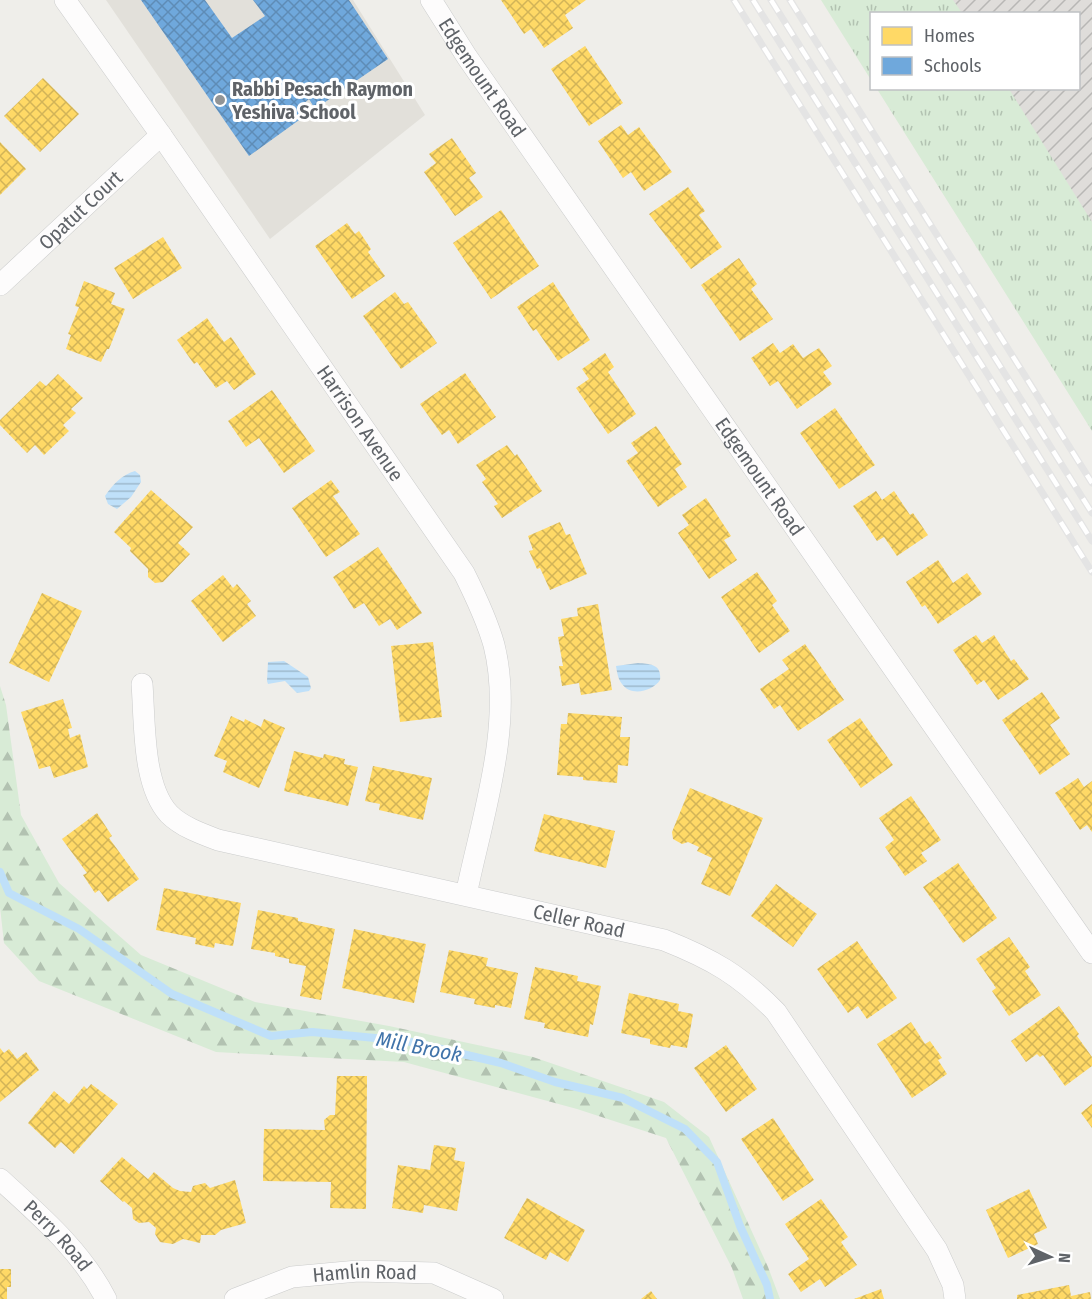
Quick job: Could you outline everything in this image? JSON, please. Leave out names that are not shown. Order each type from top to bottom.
[{"type":"street","name":"Harrison Avenue","points":[[65,0],[464,573],[482,609],[495,656],[499,683],[499,725],[495,758],[466,896]]},
{"type":"street","name":"Edgemount Road","points":[[430,0],[467,57],[1092,953]]},
{"type":"street","name":"Opatut Court","points":[[0,285],[161,135]]},
{"type":"street","name":"Celler Road","points":[[142,684],[148,763],[156,793],[169,814],[192,829],[218,840],[664,940],[699,953],[729,970],[754,989],[776,1012],[937,1250],[953,1286],[956,1299]]},
{"type":"street","name":"Perry Road","points":[[0,1179],[56,1230],[77,1253],[97,1280],[106,1299]]},
{"type":"street","name":"Hamlin Road","points":[[235,1299],[292,1277],[358,1271],[434,1273],[493,1299]]},
{"type":"shaded area","points":[[106,0],[353,0],[425,115],[270,239]]},
{"type":"shaded area","points":[[934,0],[1092,0],[1092,259],[989,90],[1080,90],[1080,12],[941,12]]},
{"type":"green space","points":[[821,0],[953,0],[961,12],[870,12],[870,78]]},
{"type":"green space","points":[[878,90],[1010,90],[1092,222],[1092,431]]},
{"type":"green space","points":[[0,686],[6,705],[21,815],[59,883],[141,955],[255,1002],[389,1026],[533,1057],[664,1102],[709,1137],[768,1267],[780,1299],[743,1299],[732,1268],[666,1138],[577,1109],[404,1062],[216,1052],[39,981],[4,943],[0,907]]},
{"type":"water","points":[[135,471],[140,475],[141,482],[131,497],[117,509],[108,504],[105,496],[111,488],[122,477]]},
{"type":"water","points":[[284,661],[308,677],[311,688],[309,691],[297,693],[285,681],[268,684],[268,662]]},
{"type":"water","points":[[638,663],[654,666],[659,671],[660,680],[647,690],[636,691],[626,688],[619,678],[616,666]]},
{"type":"building: Homes","points":[[501,0],[586,0],[565,15],[573,28],[544,48],[531,29],[524,34]]},
{"type":"building: Homes","points":[[585,46],[623,103],[589,126],[551,69]]},
{"type":"building: Homes","points":[[43,78],[79,114],[40,152],[4,116]]},
{"type":"building: Homes","points":[[621,125],[628,135],[639,127],[672,172],[644,191],[631,172],[623,178],[598,141]]},
{"type":"building: Homes","points":[[452,138],[476,173],[469,178],[483,197],[455,216],[424,172],[436,163],[429,154]]},
{"type":"building: Homes","points":[[0,142],[26,169],[0,195]]},
{"type":"building: Homes","points":[[688,187],[705,211],[699,215],[722,247],[691,269],[649,214]]},
{"type":"building: Homes","points":[[501,210],[539,266],[491,299],[453,243]]},
{"type":"building: Homes","points":[[347,223],[355,234],[359,231],[371,249],[368,252],[385,276],[352,299],[315,246]]},
{"type":"building: Homes","points":[[163,237],[182,268],[133,299],[114,268]]},
{"type":"building: Homes","points":[[739,258],[757,284],[751,289],[773,319],[740,341],[701,285]]},
{"type":"building: Homes","points":[[84,281],[115,293],[111,304],[125,309],[109,349],[101,362],[66,349],[71,335],[68,334],[79,307],[75,306]]},
{"type":"building: Homes","points":[[553,282],[590,340],[558,361],[536,329],[533,331],[517,307]]},
{"type":"building: Homes","points":[[395,292],[404,304],[408,302],[437,343],[401,369],[363,316]]},
{"type":"building: Homes","points":[[207,318],[224,342],[231,337],[256,374],[234,390],[227,381],[216,388],[197,362],[194,364],[177,340]]},
{"type":"building: Homes","points":[[773,343],[780,353],[793,344],[803,358],[819,348],[832,366],[823,372],[832,384],[797,409],[778,381],[770,386],[751,358]]},
{"type":"building: Homes","points":[[605,353],[614,367],[608,372],[636,414],[608,434],[576,388],[589,379],[582,369]]},
{"type":"building: Homes","points":[[465,373],[496,417],[458,444],[449,430],[442,435],[420,404]]},
{"type":"building: Homes","points":[[58,374],[83,398],[71,409],[76,413],[63,425],[69,431],[44,455],[35,445],[27,453],[0,425],[0,420],[40,381],[46,386]]},
{"type":"building: Homes","points":[[272,390],[315,451],[284,473],[259,438],[246,447],[228,421]]},
{"type":"building: Homes","points":[[835,408],[875,465],[839,489],[800,433]]},
{"type":"building: Homes","points":[[656,426],[682,464],[675,469],[687,487],[658,507],[626,461],[638,453],[631,443]]},
{"type":"building: Homes","points":[[507,445],[515,456],[517,454],[542,491],[502,518],[494,506],[498,504],[482,482],[486,479],[476,465]]},
{"type":"building: Homes","points":[[331,480],[340,492],[333,496],[360,534],[326,557],[292,508]]},
{"type":"building: Homes","points":[[151,490],[193,527],[178,543],[190,554],[163,582],[155,583],[148,577],[148,569],[114,532]]},
{"type":"building: Homes","points":[[876,491],[882,500],[894,491],[910,515],[913,513],[928,535],[897,556],[884,537],[877,541],[853,506]]},
{"type":"building: Homes","points":[[706,498],[731,536],[724,540],[737,560],[709,579],[678,533],[689,525],[682,515]]},
{"type":"building: Homes","points":[[560,522],[566,535],[570,534],[587,574],[550,590],[529,551],[533,550],[528,536]]},
{"type":"building: Homes","points":[[378,547],[422,613],[397,630],[390,619],[379,626],[364,603],[354,609],[333,577]]},
{"type":"building: Homes","points":[[938,560],[953,583],[967,573],[982,594],[938,624],[925,605],[922,607],[906,582]]},
{"type":"building: Homes","points":[[757,572],[777,601],[772,605],[790,631],[759,653],[721,597]]},
{"type":"building: Homes","points":[[223,575],[233,588],[237,584],[251,601],[247,604],[256,616],[223,642],[191,601]]},
{"type":"building: Homes","points":[[42,593],[82,611],[49,682],[9,663]]},
{"type":"building: Homes","points":[[598,604],[612,690],[581,695],[579,683],[562,686],[559,666],[563,666],[558,637],[564,636],[561,619],[578,616],[577,608]]},
{"type":"building: Homes","points":[[976,635],[982,643],[994,635],[1011,661],[1014,659],[1029,679],[998,700],[984,680],[977,685],[953,650]]},
{"type":"building: Homes","points":[[433,642],[442,717],[400,722],[391,646]]},
{"type":"building: Homes","points":[[805,644],[844,700],[798,731],[780,705],[774,709],[760,689],[789,669],[782,660]]},
{"type":"building: Homes","points":[[1042,692],[1060,718],[1050,725],[1070,754],[1040,775],[1002,720]]},
{"type":"building: Homes","points":[[63,699],[72,728],[68,729],[70,738],[80,734],[88,767],[54,778],[50,766],[39,769],[21,712]]},
{"type":"building: Homes","points":[[568,713],[622,717],[620,737],[630,737],[628,766],[618,765],[617,783],[557,775],[561,724],[567,724]]},
{"type":"building: Homes","points":[[231,716],[244,722],[245,719],[261,727],[264,719],[285,728],[259,788],[223,772],[227,761],[214,756]]},
{"type":"building: Homes","points":[[860,718],[893,765],[861,788],[827,740]]},
{"type":"building: Homes","points":[[294,751],[323,758],[324,754],[345,759],[344,764],[358,767],[348,806],[284,791]]},
{"type":"building: Homes","points":[[373,766],[432,778],[423,820],[379,810],[380,804],[365,801]]},
{"type":"building: Homes","points":[[1078,778],[1084,787],[1092,781],[1092,832],[1087,825],[1080,830],[1055,793]]},
{"type":"building: Homes","points":[[690,788],[763,818],[730,896],[701,884],[712,858],[697,851],[699,847],[688,842],[682,844],[673,839],[672,832]]},
{"type":"building: Homes","points":[[911,796],[941,840],[921,853],[927,861],[905,876],[885,847],[894,840],[879,818]]},
{"type":"building: Homes","points":[[97,813],[112,836],[109,838],[139,879],[108,902],[99,890],[95,893],[83,875],[87,873],[62,839]]},
{"type":"building: Homes","points":[[544,814],[615,831],[606,868],[534,851]]},
{"type":"building: Homes","points":[[958,863],[997,918],[963,943],[923,887]]},
{"type":"building: Homes","points":[[776,884],[817,914],[793,947],[751,916]]},
{"type":"building: Homes","points":[[164,888],[241,903],[233,946],[215,943],[214,948],[195,944],[196,938],[156,930]]},
{"type":"building: Homes","points":[[258,910],[298,918],[298,921],[335,929],[321,1000],[300,996],[306,966],[289,963],[289,959],[275,956],[275,953],[251,949]]},
{"type":"building: Homes","points":[[354,929],[426,944],[414,1003],[342,988]]},
{"type":"building: Homes","points":[[1009,937],[1030,967],[1025,971],[1041,995],[1009,1016],[992,991],[996,988],[976,959]]},
{"type":"building: Homes","points":[[857,941],[897,998],[867,1019],[858,1006],[848,1013],[817,969]]},
{"type":"building: Homes","points":[[449,950],[488,958],[486,966],[518,973],[511,1008],[474,1004],[475,999],[440,992]]},
{"type":"building: Homes","points":[[535,967],[578,976],[577,981],[601,986],[593,1025],[590,1024],[588,1037],[544,1028],[545,1023],[524,1019]]},
{"type":"building: Homes","points":[[629,993],[679,1004],[678,1011],[693,1014],[687,1048],[671,1045],[670,1048],[650,1044],[650,1039],[621,1033]]},
{"type":"building: Homes","points":[[1059,1006],[1092,1057],[1092,1066],[1065,1086],[1043,1055],[1040,1057],[1037,1054],[1026,1062],[1011,1041]]},
{"type":"building: Homes","points":[[911,1022],[925,1044],[930,1041],[942,1058],[938,1060],[947,1074],[912,1098],[877,1044]]},
{"type":"building: Homes","points":[[726,1045],[757,1089],[726,1112],[694,1068]]},
{"type":"building: Homes","points":[[0,1048],[4,1053],[9,1049],[17,1059],[26,1052],[39,1070],[0,1102]]},
{"type":"building: Homes","points":[[337,1076],[367,1076],[366,1209],[330,1208],[331,1182],[263,1181],[264,1129],[325,1130],[324,1120],[330,1115],[335,1115]]},
{"type":"building: Homes","points":[[91,1084],[118,1104],[74,1154],[61,1142],[55,1148],[28,1123],[54,1091],[69,1104],[84,1086],[87,1089]]},
{"type":"building: Homes","points":[[1092,1104],[1092,1128],[1081,1113]]},
{"type":"building: Homes","points":[[773,1118],[814,1180],[783,1201],[741,1139]]},
{"type":"building: Homes","points":[[434,1145],[456,1148],[454,1160],[465,1162],[457,1211],[424,1205],[423,1213],[392,1208],[398,1165],[430,1170]]},
{"type":"building: Homes","points":[[122,1157],[148,1179],[154,1172],[180,1191],[191,1192],[193,1186],[205,1183],[210,1188],[235,1180],[246,1223],[221,1230],[215,1235],[201,1235],[200,1243],[183,1239],[173,1244],[160,1242],[155,1234],[156,1228],[149,1222],[139,1223],[133,1219],[132,1208],[100,1181]]},
{"type":"building: Homes","points":[[1029,1189],[1047,1228],[1034,1234],[1038,1244],[1008,1258],[986,1210]]},
{"type":"building: Homes","points":[[527,1198],[585,1230],[568,1262],[550,1252],[546,1260],[504,1238]]},
{"type":"building: Homes","points":[[821,1199],[848,1237],[841,1242],[857,1265],[825,1287],[820,1279],[801,1292],[788,1274],[809,1259],[785,1224]]},
{"type":"building: Homes","points":[[0,1269],[11,1269],[11,1287],[7,1287],[7,1299],[0,1299]]},
{"type":"building: Homes","points":[[1069,1285],[1071,1296],[1090,1292],[1091,1299],[1017,1299],[1017,1295]]},
{"type":"building: Homes","points":[[881,1289],[884,1299],[854,1299]]},
{"type":"building: Homes","points":[[651,1291],[657,1299],[641,1299]]},
{"type":"building: Schools","points":[[141,0],[205,0],[232,38],[265,16],[253,0],[349,0],[388,59],[315,109],[309,99],[301,106],[306,115],[249,156]]},
{"type":"waterway","name":"Mill Brook","points":[[0,872],[9,893],[79,929],[172,994],[271,1036],[312,1032],[407,1041],[501,1063],[555,1082],[623,1098],[685,1129],[717,1162],[740,1226],[767,1285],[770,1299]]},
{"type":"railway","points":[[734,0],[1092,572]]},
{"type":"railway","points":[[753,0],[1092,541]]},
{"type":"railway","points":[[771,0],[1092,513]]},
{"type":"railway","points":[[790,0],[1092,483]]},
{"type":"place","name":"Rabbi Pesach Raymon Yeshiva School","points":[[220,100]]}]
